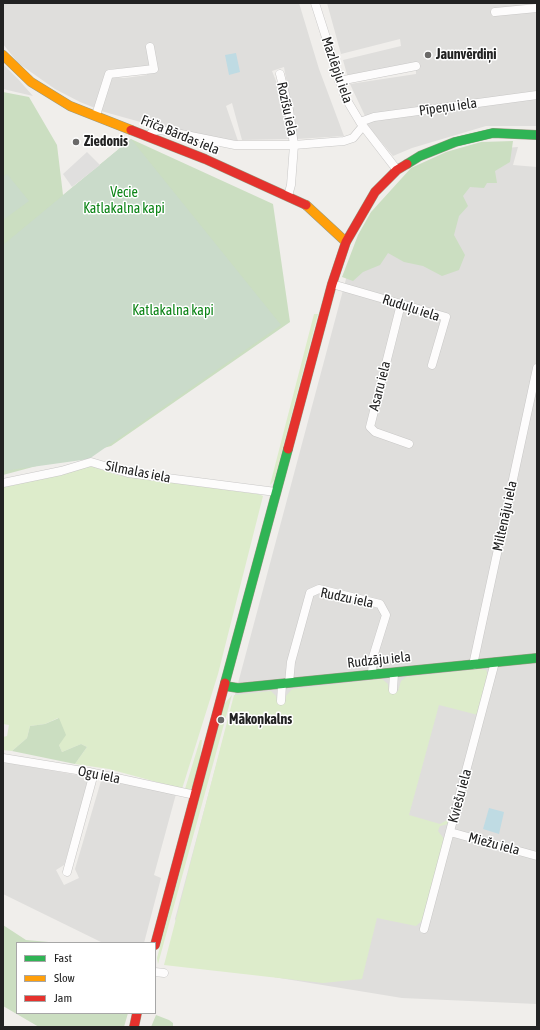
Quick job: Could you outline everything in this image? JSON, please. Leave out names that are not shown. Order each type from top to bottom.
[{"type":"main road","name":"Friča Bārdas iela","points":[[3,55],[31,82],[51,96],[70,106],[96,115],[288,196],[313,210],[346,242]]},
{"type":"main road","points":[[156,942],[332,284],[346,242],[371,198],[397,170],[420,156],[455,142],[493,133],[537,135]]},
{"type":"main road","name":"Rudzāju iela","points":[[224,686],[235,688],[537,658]]},
{"type":"main road","points":[[134,1027],[137,1014]]},
{"type":"street","name":"Mazlēpju iela","points":[[315,3],[345,97],[362,124],[397,170]]},
{"type":"street","points":[[495,12],[537,8]]},
{"type":"street","points":[[96,115],[109,74],[154,69],[150,47]]},
{"type":"street","points":[[339,81],[416,66]]},
{"type":"street","name":"Rozīšu iela","points":[[280,74],[289,110],[294,145],[291,185],[288,196]]},
{"type":"street","name":"Pīpeņu iela","points":[[362,124],[374,117],[537,95]]},
{"type":"street","points":[[148,137],[153,131],[161,130],[235,145],[294,145],[344,141],[353,138],[362,124]]},
{"type":"street","name":"Ruduļu iela","points":[[332,284],[446,317],[432,365]]},
{"type":"street","name":"Asaru iela","points":[[401,304],[370,427],[375,432],[409,444]]},
{"type":"street","name":"Miltenāju iela","points":[[472,665],[537,368]]},
{"type":"street","name":"Silmalas iela","points":[[3,483],[55,473],[91,462],[128,473],[276,492]]},
{"type":"street","name":"Rudzu iela","points":[[286,683],[310,593],[319,589],[380,604],[386,614],[373,657],[372,675]]},
{"type":"street","name":"Kviešu iela","points":[[424,929],[495,662]]},
{"type":"street","points":[[393,690],[394,673]]},
{"type":"street","points":[[281,701],[286,683]]},
{"type":"street","name":"Ogu iela","points":[[3,758],[94,773],[195,795]]},
{"type":"street","points":[[67,872],[94,773]]},
{"type":"street","name":"Miežu iela","points":[[450,832],[537,856]]},
{"type":"street","points":[[156,972],[164,973]]},
{"type":"shaded area","points":[[3,3],[299,3],[319,69],[344,136],[297,139],[284,67],[272,71],[282,96],[290,139],[242,140],[232,103],[226,106],[238,141],[162,128],[101,111],[111,77],[125,78],[147,75],[145,68],[108,69],[95,108],[80,102],[55,89],[18,63],[3,44]]},
{"type":"shaded area","points":[[327,3],[537,3],[537,6],[491,11],[492,14],[537,10],[537,92],[365,116],[350,84],[416,74],[416,68],[348,78],[343,60],[401,46],[400,39],[341,54]]},
{"type":"shaded area","points":[[3,64],[18,79],[33,96],[3,89]]},
{"type":"shaded area","points":[[537,98],[537,126],[486,126],[412,148],[393,156],[367,125],[369,121]]},
{"type":"shaded area","points":[[518,147],[513,165],[537,167],[537,1004],[402,998],[194,964],[175,919],[346,279],[369,224],[465,151]]},
{"type":"shaded area","points":[[87,152],[100,165],[72,187],[63,174]]},
{"type":"shaded area","points":[[3,762],[88,777],[90,780],[64,865],[56,870],[64,885],[79,878],[75,869],[101,781],[105,780],[176,794],[154,875],[161,878],[144,942],[101,942],[3,894]]},
{"type":"green space","name":"Vecie Katlakalna kapi","points":[[3,92],[29,97],[57,145],[63,195],[131,139],[273,204],[290,322],[111,446],[3,475]]},
{"type":"green space","name":"Katlakalna kapi","points":[[131,139],[281,325],[89,459],[3,471],[3,245]]},
{"type":"green space","points":[[513,141],[510,162],[495,171],[497,183],[487,183],[484,188],[470,187],[463,196],[468,206],[459,216],[454,235],[465,255],[459,270],[442,276],[423,266],[404,262],[388,253],[380,265],[363,272],[353,281],[342,277],[358,235],[371,212],[411,168],[446,152],[481,142]]},
{"type":"green space","points":[[7,174],[29,201],[3,220],[3,177]]},
{"type":"green space","points":[[314,314],[318,314],[274,481],[270,485]]},
{"type":"green space","points":[[92,466],[117,475],[258,494],[263,496],[218,674],[182,789],[109,769],[75,764],[87,747],[81,744],[62,752],[59,745],[58,718],[45,724],[30,726],[27,738],[12,751],[3,750],[3,737],[7,736],[9,725],[3,724],[3,485],[26,482]]},
{"type":"green space","points":[[480,669],[486,670],[490,679],[478,715],[439,705],[409,815],[440,824],[449,819],[448,824],[440,826],[438,831],[445,840],[423,920],[416,926],[377,918],[362,979],[323,983],[164,965],[234,695],[271,691],[276,696],[277,700],[285,701],[286,696],[292,689],[382,679],[388,684],[389,691],[398,691],[401,681],[406,677]]},
{"type":"green space","points":[[232,695],[158,964],[157,958],[224,704]]},
{"type":"green space","points":[[59,718],[66,735],[59,745],[62,752],[81,744],[87,747],[75,764],[12,751],[27,738],[30,726],[45,724]]},
{"type":"green space","points":[[200,740],[202,740],[199,767],[193,787],[189,790],[185,789]]},
{"type":"green space","points":[[3,925],[26,940],[49,942],[16,942],[16,1014],[3,1006]]},
{"type":"green space","points":[[17,1014],[128,1014],[124,1027],[39,1027]]},
{"type":"green space","points":[[156,1015],[169,1020],[173,1023],[173,1027],[151,1027]]},
{"type":"water","points":[[236,53],[240,72],[229,75],[225,55]]},
{"type":"water","points":[[489,808],[504,812],[499,834],[483,829]]},
{"type":"traffic: fast","points":[[407,164],[420,156],[455,142],[493,133],[537,135]]},
{"type":"traffic: fast","points":[[225,683],[288,449]]},
{"type":"traffic: fast","points":[[225,686],[238,688],[537,658]]},
{"type":"traffic: slow","points":[[3,55],[31,82],[70,106],[131,130]]},
{"type":"traffic: slow","points":[[306,205],[346,242]]},
{"type":"traffic: jam","points":[[131,130],[205,159],[306,205]]},
{"type":"traffic: jam","points":[[288,449],[332,284],[346,242],[375,192],[397,170],[407,164]]},
{"type":"traffic: jam","points":[[156,942],[225,683]]},
{"type":"traffic: jam","points":[[134,1027],[137,1014]]},
{"type":"place","name":"Jaunvērdiņi","points":[[428,55]]},
{"type":"place","name":"Ziedonis","points":[[76,142]]},
{"type":"place","name":"Mākoņkalns","points":[[221,720]]}]
